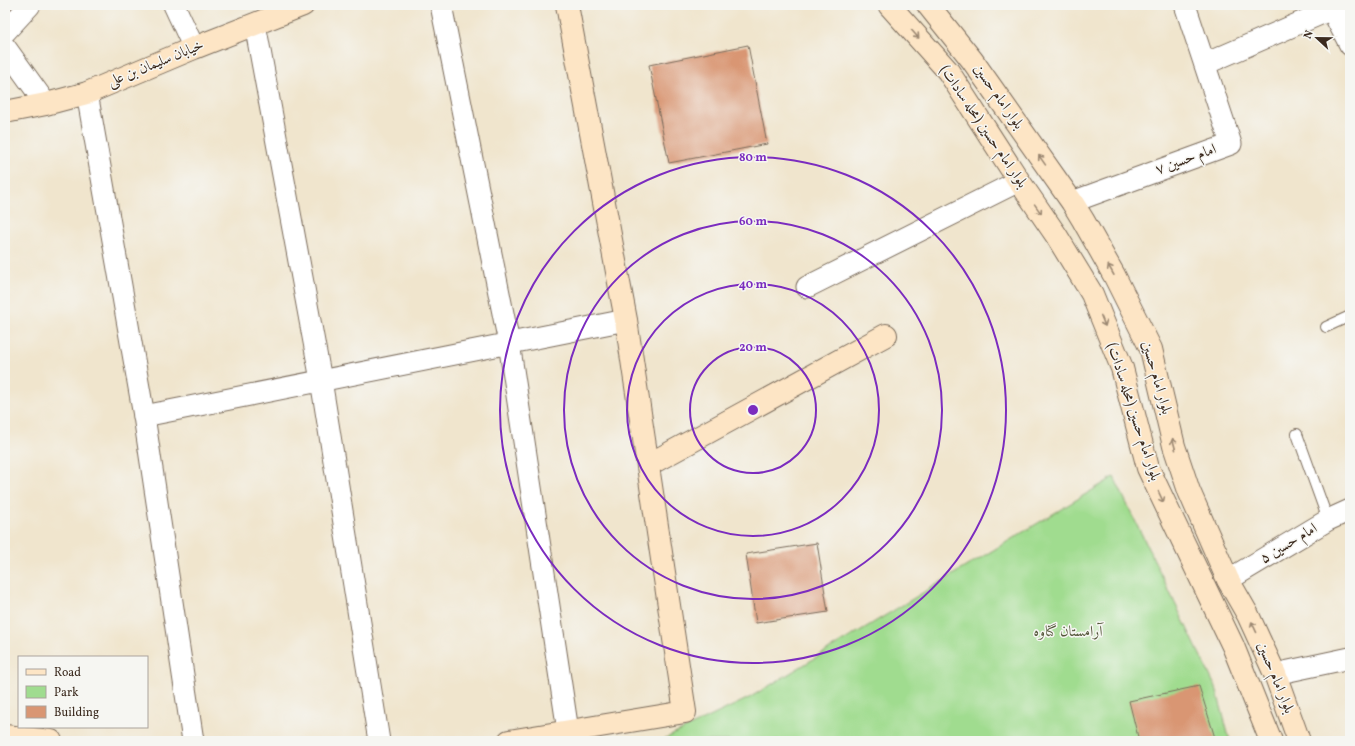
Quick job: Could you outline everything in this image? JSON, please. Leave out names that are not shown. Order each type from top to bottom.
[{"type":"street","points":[[5,32],[30,5]]},
{"type":"street","points":[[174,5],[194,48]]},
{"type":"street","name":"خیابان سلیمان بن علی","points":[[5,112],[46,104],[86,93],[303,5]]},
{"type":"street","points":[[441,5],[509,343],[568,731]]},
{"type":"street","points":[[509,741],[685,712],[626,320],[567,5]]},
{"type":"street","name":"بلوار امام حسین (محله سادات)","points":[[889,5],[948,71],[1019,182],[1056,235],[1092,294],[1122,368],[1148,468],[1233,646],[1272,741]]},
{"type":"street","name":"بلوار امام حسین","points":[[928,5],[972,60],[1072,202],[1114,275],[1151,349],[1174,446],[1189,490],[1228,580],[1248,615],[1275,674],[1299,741]]},
{"type":"street","name":"امام حسین ۷","points":[[1072,202],[1231,144],[1185,5]]},
{"type":"street","points":[[1205,64],[1341,5]]},
{"type":"street","points":[[1341,5],[1337,20],[1350,45]]},
{"type":"street","points":[[255,24],[321,380],[379,741]]},
{"type":"street","points":[[5,47],[46,104]]},
{"type":"street","points":[[86,93],[144,416],[193,741]]},
{"type":"street","points":[[807,287],[1019,182]]},
{"type":"street","points":[[144,416],[626,320]]},
{"type":"street","points":[[648,465],[886,335]]},
{"type":"street","name":"امام حسین ۵","points":[[1228,580],[1328,520],[1350,510]]},
{"type":"street","points":[[1275,674],[1350,658]]},
{"type":"street","points":[[5,736],[51,741]]},
{"type":"lane","points":[[1326,327],[1350,316]]},
{"type":"lane","points":[[1298,434],[1328,520]]},
{"type":"green space","name":"آرامستان گناوه","points":[[1114,477],[1216,688],[1230,741],[660,741],[749,698]]},
{"type":"building","points":[[748,45],[767,144],[669,163],[649,65]]},
{"type":"building","points":[[817,543],[828,612],[756,623],[746,554]]},
{"type":"building","points":[[1199,686],[1216,741],[1139,741],[1129,701]]}]
